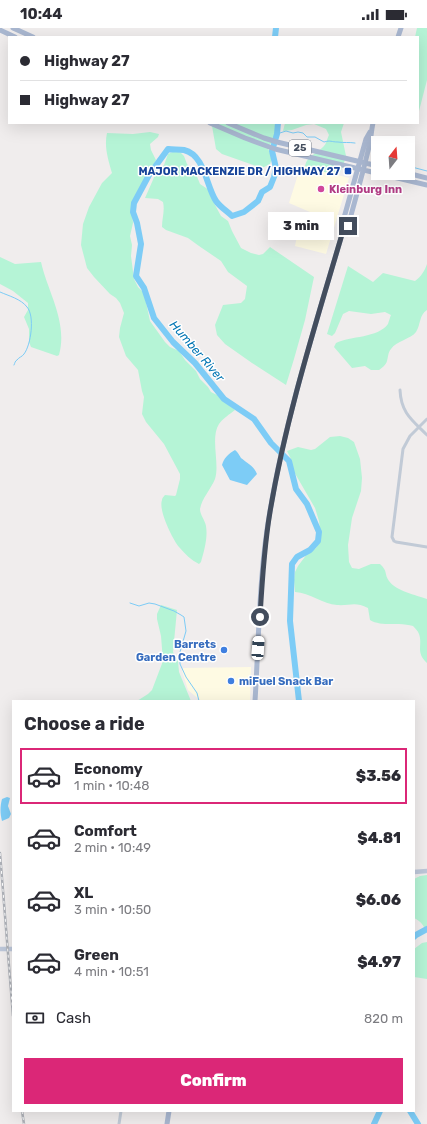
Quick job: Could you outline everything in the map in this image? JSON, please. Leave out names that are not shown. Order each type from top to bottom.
[{"type":"main road","points":[[13,28],[31,36]]},
{"type":"main road","points":[[0,30],[14,36]]},
{"type":"main road","name":"25","points":[[212,124],[262,145],[290,153],[427,185]]},
{"type":"main road","name":"25","points":[[230,124],[264,138],[371,164]]},
{"type":"main road","points":[[343,231],[348,226],[371,141],[373,124]]},
{"type":"main road","points":[[255,700],[263,569],[270,512],[279,466],[295,398],[343,231],[342,225],[357,169],[366,138],[371,132]]},
{"type":"main road","points":[[415,175],[427,178]]},
{"type":"main road","points":[[415,872],[427,871]]},
{"type":"main road","points":[[0,949],[12,949]]},
{"type":"main road","points":[[162,1124],[169,1112]]},
{"type":"main road","points":[[167,1117],[167,1124]]},
{"type":"street","points":[[400,390],[400,400],[406,413],[427,435]]},
{"type":"street","points":[[427,419],[407,440],[403,449],[392,537],[396,542],[427,547]]},
{"type":"street","points":[[120,1124],[121,1112]]},
{"type":"shaded area","points":[[301,165],[349,178],[326,254],[295,246],[297,236],[303,237],[310,212],[289,203]]},
{"type":"shaded area","points":[[251,667],[250,700],[200,700],[188,690],[182,671],[183,668]]},
{"type":"green space","points":[[417,28],[427,28],[427,80],[419,111],[419,36],[415,36]]},
{"type":"green space","points":[[211,124],[279,124],[274,140],[267,146],[272,158],[270,164],[262,168],[222,154],[216,149]]},
{"type":"green space","points":[[285,124],[314,124],[292,130],[283,131]]},
{"type":"green space","points":[[314,124],[344,124],[341,132],[346,156],[340,172],[334,175],[305,166],[310,157],[325,145],[329,135],[326,129]]},
{"type":"green space","points":[[150,132],[159,134],[158,137],[150,144],[156,160],[150,174],[145,180],[132,212],[133,223],[130,236],[134,279],[138,287],[144,293],[150,321],[165,342],[170,347],[179,351],[211,392],[235,410],[222,420],[216,430],[215,479],[200,509],[205,524],[206,535],[201,562],[199,564],[188,557],[179,547],[170,532],[162,511],[162,499],[165,495],[176,495],[180,474],[164,444],[146,422],[142,414],[144,397],[138,370],[126,356],[119,337],[124,313],[116,298],[110,294],[87,268],[81,245],[83,224],[89,207],[102,183],[112,173],[106,148],[107,133],[133,134]]},
{"type":"green space","points":[[175,151],[184,156],[187,164],[196,174],[200,184],[209,190],[221,216],[228,221],[241,248],[259,255],[263,254],[270,247],[314,277],[305,320],[286,385],[225,344],[217,335],[215,325],[223,305],[241,303],[245,299],[247,286],[228,272],[221,261],[188,238],[166,230],[162,227],[164,208],[163,202],[158,199],[145,198],[156,173],[164,165],[168,154]]},
{"type":"green space","points":[[0,257],[15,264],[41,262],[59,319],[61,343],[59,355],[57,356],[31,347],[29,342],[29,329],[24,317],[28,310],[28,303],[13,291],[0,284]]},
{"type":"green space","points":[[427,264],[427,310],[421,317],[416,332],[393,346],[389,352],[386,364],[379,370],[371,370],[365,366],[352,368],[334,347],[336,343],[378,332],[388,324],[391,315],[385,312],[371,314],[349,311],[343,314],[335,333],[332,336],[327,334],[348,266],[373,282],[383,273],[415,281],[419,278]]},
{"type":"green space","points":[[340,436],[348,438],[354,442],[360,459],[362,478],[361,491],[352,518],[348,545],[349,562],[352,568],[359,569],[371,564],[380,564],[389,581],[396,587],[427,599],[427,663],[423,659],[420,652],[419,634],[413,626],[377,623],[370,620],[368,608],[363,606],[356,604],[337,605],[327,603],[306,594],[295,592],[295,572],[307,554],[316,548],[321,537],[319,521],[315,508],[293,470],[291,459],[287,451],[298,447],[311,450],[315,449],[330,437]]},
{"type":"green space","points":[[161,605],[177,610],[173,652],[178,661],[179,672],[191,700],[139,700],[152,690],[163,661],[157,614]]},
{"type":"green space","points":[[427,875],[427,933],[422,924],[415,919],[415,878]]},
{"type":"green space","points":[[427,942],[427,979],[415,977],[415,948],[422,943]]},
{"type":"water","points":[[235,450],[241,458],[256,471],[257,474],[247,485],[230,480],[222,465],[227,456]]},
{"type":"water","points":[[7,797],[10,798],[8,806],[11,814],[9,818],[2,821],[1,802],[2,799]]},
{"type":"waterway","name":"Humber River","points":[[275,36],[276,28]]},
{"type":"waterway","name":"Humber River","points":[[278,124],[277,134],[272,151],[276,168],[274,177],[270,187],[262,192],[258,201],[244,212],[232,216],[218,203],[213,195],[201,164],[191,153],[184,150],[168,149],[149,175],[134,203],[133,212],[137,223],[141,244],[136,276],[144,288],[154,318],[173,342],[195,363],[224,399],[254,419],[271,443],[289,461],[296,489],[307,504],[319,532],[318,541],[310,550],[297,557],[292,564],[290,621],[299,700]]},
{"type":"waterway","points":[[277,134],[286,131],[293,133],[298,132],[303,133],[307,137],[315,137],[324,142],[355,143]]},
{"type":"waterway","points":[[415,168],[427,171]]},
{"type":"waterway","points":[[0,292],[22,302],[27,307],[31,317],[29,344],[24,354],[16,361],[14,365]]},
{"type":"waterway","points":[[130,603],[139,606],[149,603],[155,604],[174,611],[184,617],[186,631],[180,652],[180,664],[186,677],[197,693],[199,700]]},
{"type":"waterway","name":"Humber River","points":[[415,936],[427,929]]},
{"type":"waterway","name":"Humber River","points":[[374,1124],[380,1112]]},
{"type":"waterway","name":"Humber River","points":[[411,1112],[418,1124]]},
{"type":"railway","points":[[0,853],[12,1003]]},
{"type":"railway","points":[[22,1112],[24,1124]]},
{"type":"place","name":"MAJOR MACKENZIE DR / HIGHWAY 27","points":[[348,171]]},
{"type":"place","name":"Kleinburg Inn","points":[[321,189]]},
{"type":"place","name":"Barrets Garden Centre","points":[[224,650]]},
{"type":"place","name":"miFuel Snack Bar","points":[[231,681]]},
{"type":"route","points":[[260,617],[263,569],[270,512],[282,454],[295,398],[343,231],[348,226]]}]
